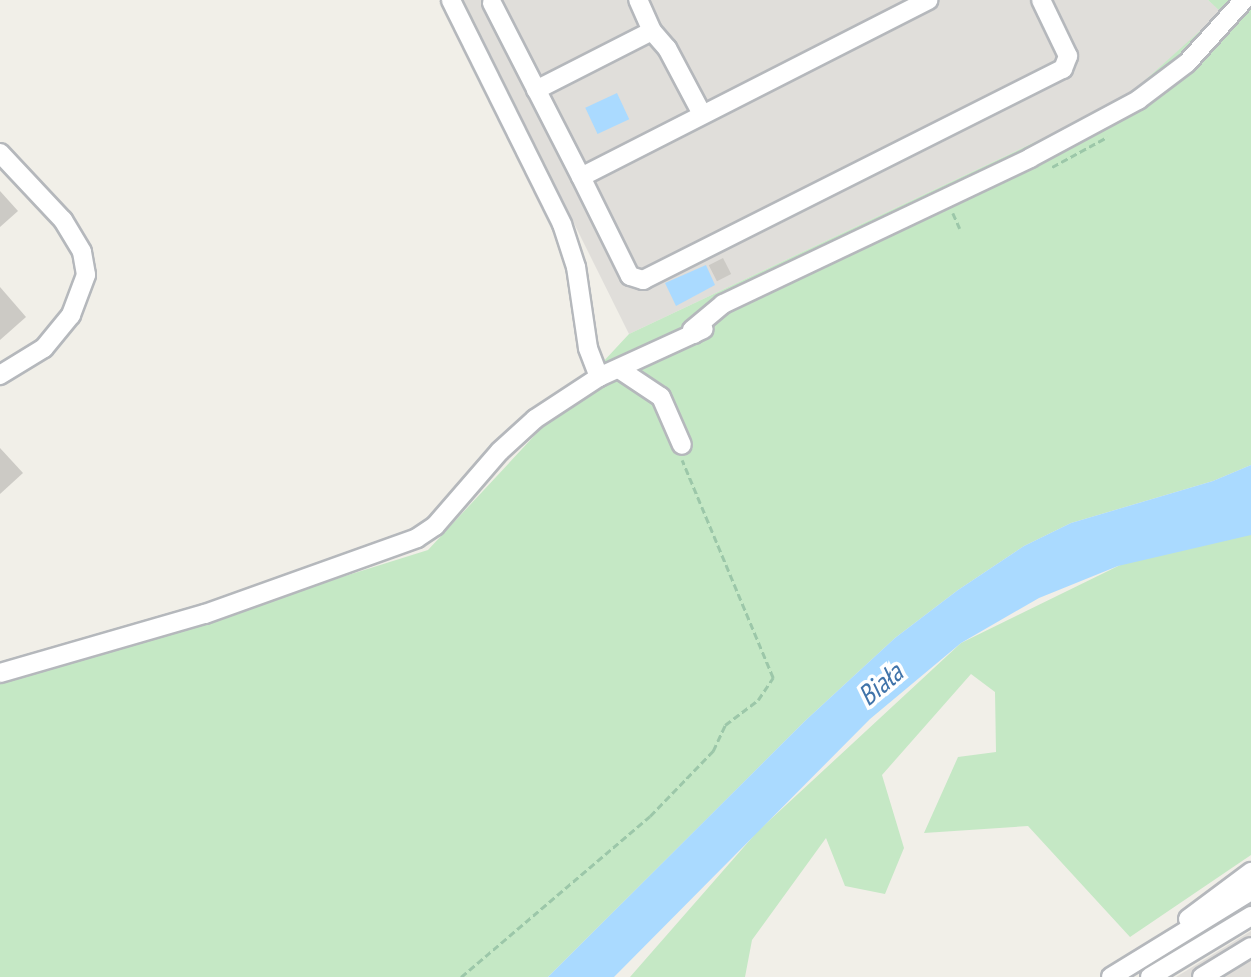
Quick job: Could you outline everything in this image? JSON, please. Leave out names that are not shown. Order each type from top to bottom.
[{"type":"lane","points":[[451,0],[562,224],[576,267],[588,348],[599,377]]},
{"type":"lane","points":[[638,0],[652,31],[667,48],[702,114]]},
{"type":"lane","points":[[581,177],[929,0]]},
{"type":"lane","points":[[493,1],[630,276],[643,280],[1063,69],[1068,56],[1041,0]]},
{"type":"lane","points":[[0,673],[205,614],[417,538],[435,526],[509,443],[599,377],[699,332],[692,330],[723,304],[1018,164],[1138,100],[1187,63],[1244,0]]},
{"type":"lane","points":[[536,89],[652,31]]},
{"type":"lane","points":[[0,153],[63,220],[82,251],[86,275],[71,315],[44,348],[0,375]]},
{"type":"lane","points":[[619,369],[661,397],[682,445]]},
{"type":"lane","points":[[1184,932],[1180,926],[1251,872]]},
{"type":"lane","points":[[1111,977],[1251,891]]},
{"type":"lane","points":[[1150,977],[1251,916]]},
{"type":"lane","points":[[1202,977],[1251,947]]},
{"type":"path","points":[[954,215],[960,229]]},
{"type":"path","points":[[461,977],[650,816],[713,751],[725,725],[758,700],[773,678],[677,450],[682,445]]},
{"type":"shaded area","points":[[463,0],[1208,0],[1222,12],[1122,101],[629,334]]},
{"type":"shaded area","points":[[1251,931],[1251,977],[1176,977]]},
{"type":"green space","points":[[1208,0],[1251,0],[1251,465],[1213,481],[1071,523],[1024,546],[958,590],[895,638],[806,720],[548,977],[0,977],[0,684],[428,550],[629,334],[1122,101],[1221,12]]},
{"type":"green space","points":[[1251,501],[1251,855],[1130,937],[1028,826],[924,833],[958,757],[996,752],[995,692],[971,674],[882,775],[904,848],[885,894],[845,886],[826,838],[752,940],[745,977],[630,977],[757,832],[961,643]]},
{"type":"water","points":[[617,93],[629,119],[598,134],[585,108]]},
{"type":"water","points":[[706,265],[715,285],[676,306],[665,283]]},
{"type":"water","name":"Biała","points":[[1251,465],[1251,535],[1118,566],[1039,598],[961,643],[870,719],[614,977],[548,977],[806,720],[895,638],[958,590],[1024,546],[1071,523],[1213,481]]},
{"type":"building","points":[[0,191],[18,211],[0,227]]},
{"type":"building","points":[[723,258],[731,274],[717,281],[709,265]]},
{"type":"building","points":[[0,287],[26,317],[0,340]]},
{"type":"building","points":[[0,448],[23,473],[0,494]]}]
